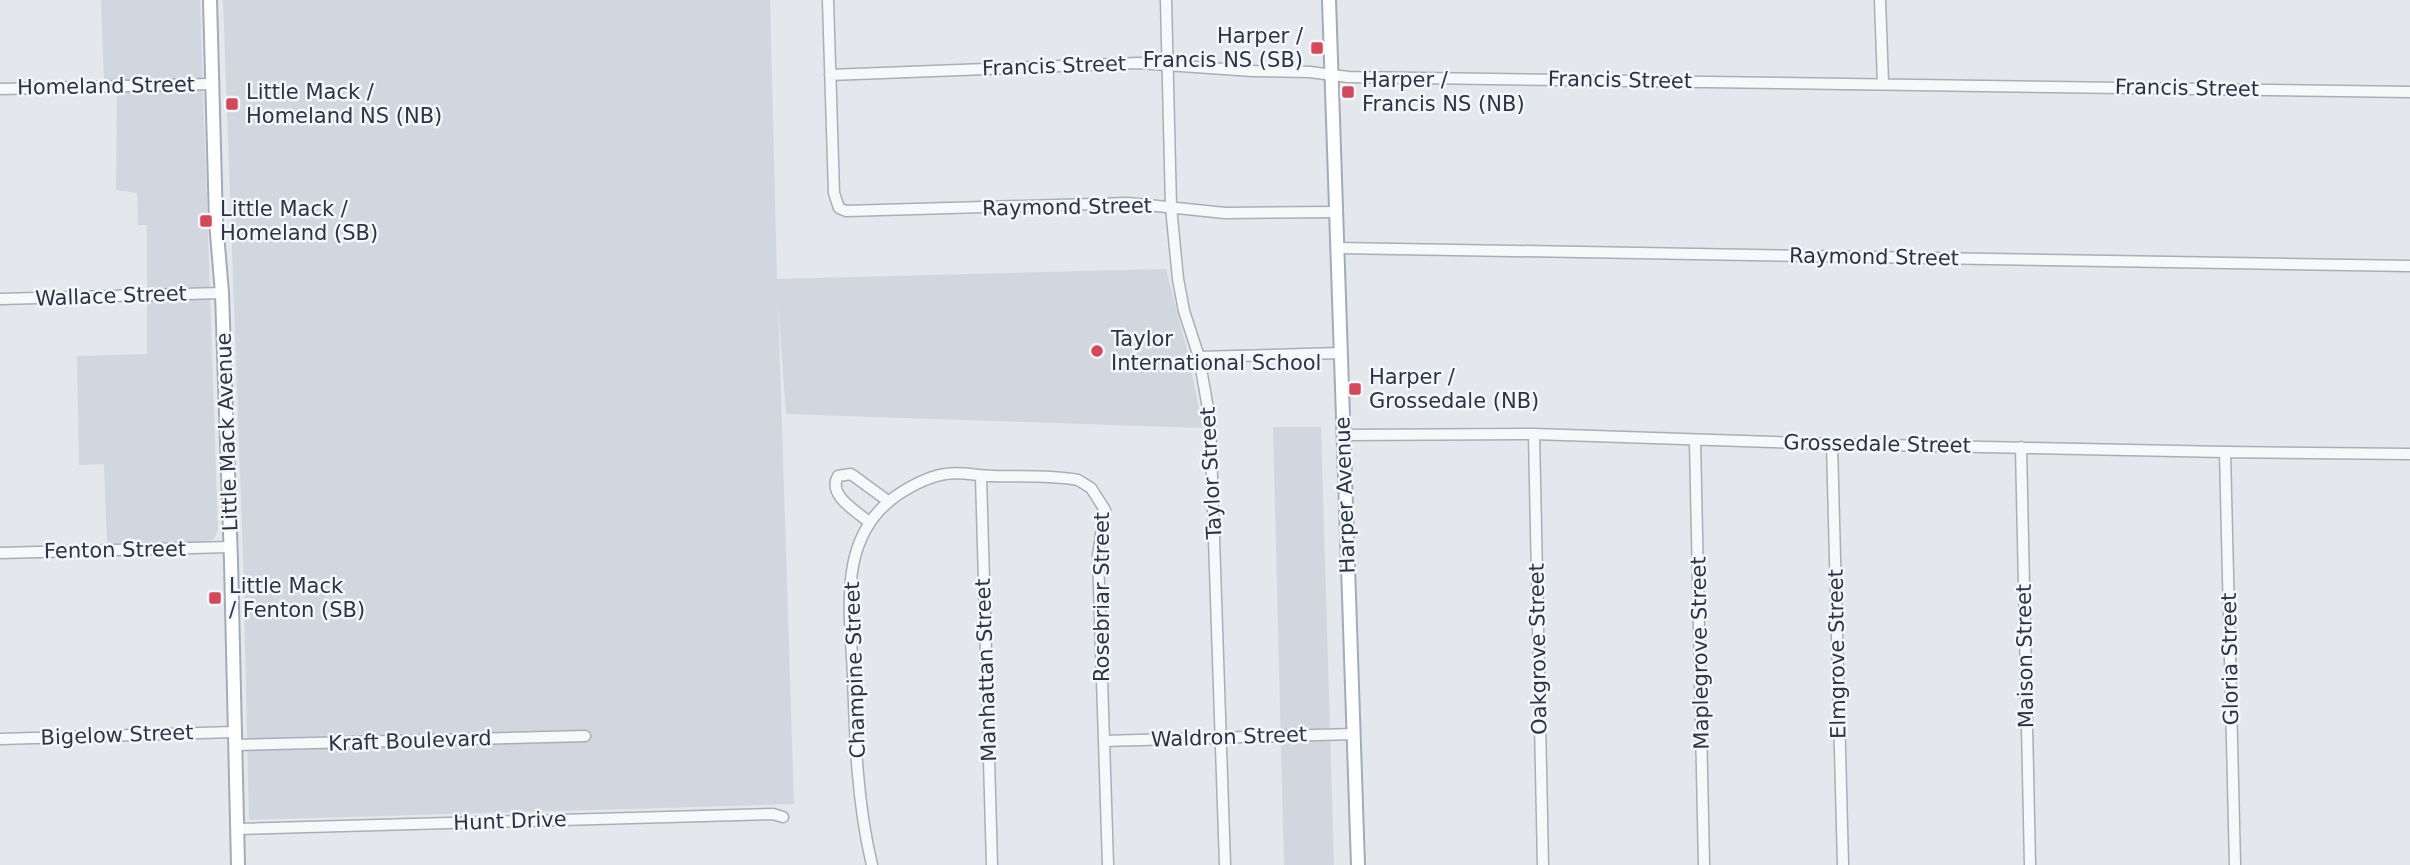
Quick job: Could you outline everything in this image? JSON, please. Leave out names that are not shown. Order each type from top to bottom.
[{"type":"main road","name":"Little Mack Avenue","points":[[211,0],[211,84],[216,222],[222,293],[238,865]]},
{"type":"main road","name":"Harper Avenue","points":[[1329,0],[1358,865]]},
{"type":"street","points":[[828,0],[831,75]]},
{"type":"street","name":"Taylor Street","points":[[1166,0],[1171,207],[1182,300],[1199,357],[1210,420],[1225,865]]},
{"type":"street","points":[[1880,0],[1883,83]]},
{"type":"street","name":"Francis Street","points":[[831,75],[1168,64],[1209,69],[1310,72],[1348,77],[2410,92]]},
{"type":"street","name":"Raymond Street","points":[[831,75],[834,193],[839,208],[846,211],[1128,203],[1225,213],[1337,212]]},
{"type":"street","name":"Homeland Street","points":[[0,89],[211,84]]},
{"type":"street","name":"Raymond Street","points":[[1338,247],[2410,266]]},
{"type":"street","name":"Wallace Street","points":[[0,299],[222,293]]},
{"type":"street","points":[[1199,357],[1341,353]]},
{"type":"street","name":"Grossedale Street","points":[[1343,435],[1534,434],[1832,444],[2410,454]]},
{"type":"street","name":"Oakgrove Street","points":[[1534,434],[1543,865]]},
{"type":"street","name":"Maplegrove Street","points":[[1695,440],[1704,865]]},
{"type":"street","name":"Elmgrove Street","points":[[1832,444],[1843,865]]},
{"type":"street","name":"Maison Street","points":[[2021,447],[2030,865]]},
{"type":"street","name":"Gloria Street","points":[[2225,452],[2235,865]]},
{"type":"street","points":[[869,522],[836,492],[834,483],[838,476],[845,473],[856,476],[888,501]]},
{"type":"street","name":"Champine Street","points":[[872,865],[859,785],[855,733],[850,591],[857,548],[869,522],[888,501],[932,476],[956,473],[981,476]]},
{"type":"street","name":"Rosebriar Street","points":[[981,476],[1078,480],[1091,488],[1102,503],[1105,516],[1098,555],[1108,865]]},
{"type":"street","name":"Manhattan Street","points":[[981,476],[992,865]]},
{"type":"street","name":"Fenton Street","points":[[0,553],[230,547]]},
{"type":"street","name":"Waldron Street","points":[[1104,741],[1354,734]]},
{"type":"street","name":"Kraft Boulevard","points":[[234,739],[585,736]]},
{"type":"street","name":"Bigelow Street","points":[[0,738],[234,739]]},
{"type":"street","name":"Hunt Drive","points":[[237,829],[761,815],[783,817]]},
{"type":"shaded area","points":[[101,0],[200,0],[218,529],[214,539],[205,542],[107,545],[104,464],[79,465],[77,356],[147,354],[147,225],[138,225],[137,193],[116,190],[117,80],[104,80]]},
{"type":"shaded area","points":[[223,0],[770,0],[777,279],[1166,269],[1203,428],[786,414],[778,303],[794,804],[249,820],[243,554]]},
{"type":"shaded area","points":[[1273,427],[1321,427],[1334,865],[1284,865]]},
{"type":"place","name":"Harper / Francis NS (SB)","points":[[1317,48]]},
{"type":"place","name":"Harper / Francis NS (NB)","points":[[1348,92]]},
{"type":"place","name":"Little Mack / Homeland NS (NB)","points":[[232,104]]},
{"type":"place","name":"Little Mack / Homeland (SB)","points":[[206,221]]},
{"type":"place","name":"Taylor International School","points":[[1097,351]]},
{"type":"place","name":"Harper / Grossedale (NB)","points":[[1355,389]]},
{"type":"place","name":"Little Mack / Fenton (SB)","points":[[215,598]]}]
